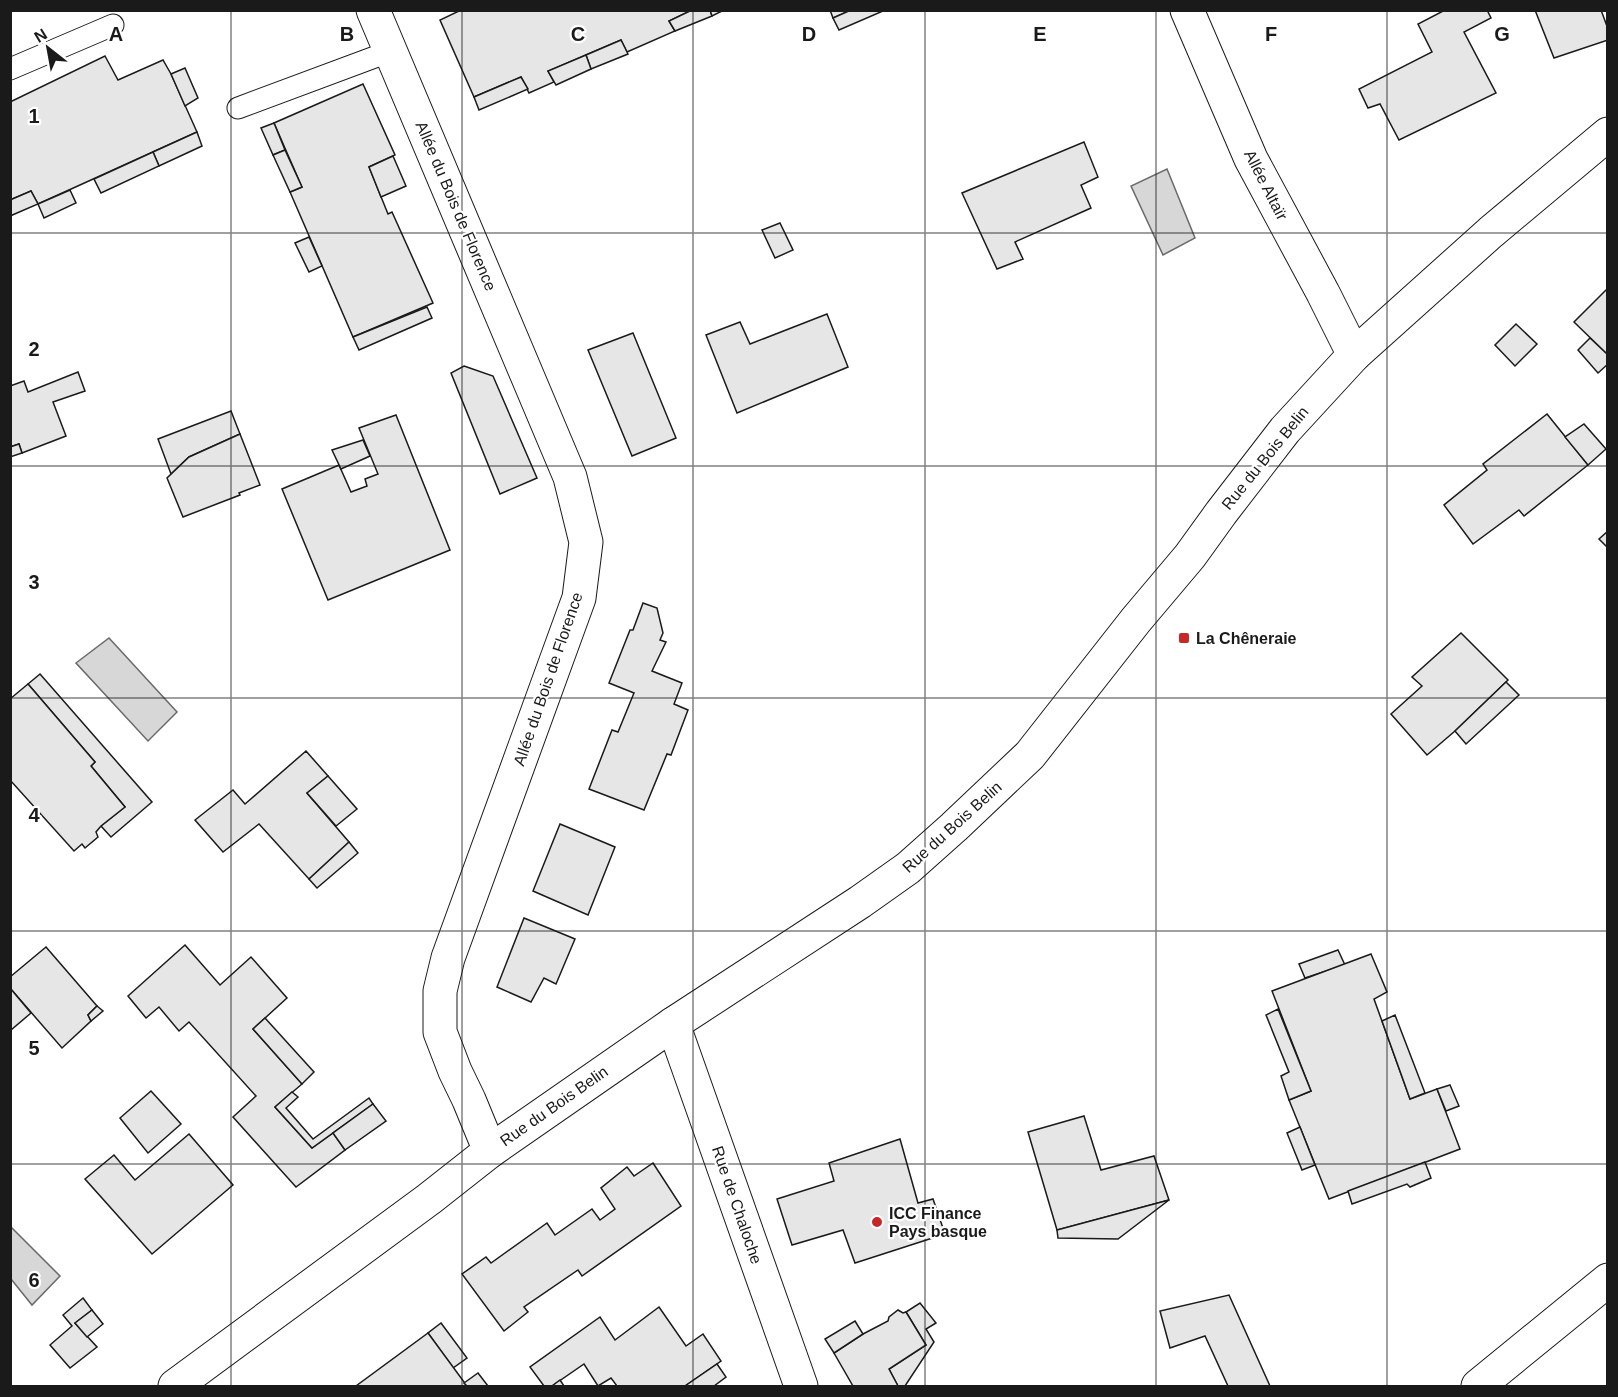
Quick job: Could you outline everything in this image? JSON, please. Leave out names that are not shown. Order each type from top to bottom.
[{"type":"street","name":"Allée du Bois de Florence","points":[[373,10],[570,477],[586,542],[579,598],[448,958],[440,991],[440,1032],[490,1151]]},
{"type":"street","name":"Allée Altaïr","points":[[1187,10],[1251,159],[1323,292],[1354,355]]},
{"type":"street","name":"Rue du Bois Belin","points":[[187,1383],[490,1151],[673,1024],[908,868],[1030,755],[1136,620],[1190,556],[1285,430],[1354,355],[1491,232],[1608,134]]},
{"type":"street","name":"Rue de Chaloche","points":[[673,1024],[801,1386]]},
{"type":"street","points":[[1478,1386],[1608,1280]]},
{"type":"lane","points":[[10,69],[113,25]]},
{"type":"lane","points":[[238,108],[391,51]]},
{"type":"shaded area","points":[[1167,169],[1195,238],[1163,255],[1131,186]]},
{"type":"shaded area","points":[[109,638],[177,712],[148,741],[76,663]]},
{"type":"shaded area","points":[[10,1226],[60,1276],[32,1305],[11,1279]]},
{"type":"building","points":[[461,10],[692,10],[669,21],[675,31],[627,52],[621,40],[548,71],[554,82],[529,93],[521,77],[474,97],[440,20]]},
{"type":"building","points":[[692,10],[710,10],[712,16],[675,31],[669,21]]},
{"type":"building","points":[[710,10],[724,10],[712,16]]},
{"type":"building","points":[[830,10],[851,10],[833,18]]},
{"type":"building","points":[[851,10],[883,11],[839,30],[833,18]]},
{"type":"building","points":[[1445,10],[1487,10],[1491,18],[1464,32],[1496,93],[1399,140],[1380,104],[1368,108],[1359,89],[1432,52],[1418,24]]},
{"type":"building","points":[[1535,10],[1601,10],[1608,29],[1608,40],[1554,58]]},
{"type":"building","points":[[621,40],[628,54],[591,69],[586,55]]},
{"type":"building","points":[[586,55],[591,69],[556,85],[548,71]]},
{"type":"building","points":[[105,56],[118,80],[163,60],[197,132],[38,204],[31,191],[10,200],[10,102]]},
{"type":"building","points":[[185,68],[198,98],[185,106],[171,74]]},
{"type":"building","points":[[521,77],[528,89],[479,110],[474,97]]},
{"type":"building","points":[[363,84],[395,155],[369,167],[388,214],[392,212],[433,303],[353,337],[290,192],[302,187],[274,123]]},
{"type":"building","points":[[274,123],[285,150],[273,155],[261,128]]},
{"type":"building","points":[[197,132],[202,146],[159,166],[153,152]]},
{"type":"building","points":[[1084,142],[1098,177],[1081,185],[1091,208],[1015,242],[1023,259],[997,269],[962,193]]},
{"type":"building","points":[[285,150],[302,187],[290,192],[273,155]]},
{"type":"building","points":[[153,152],[159,166],[101,193],[94,179]]},
{"type":"building","points":[[393,156],[406,186],[381,197],[369,167]]},
{"type":"building","points":[[70,190],[76,203],[44,218],[38,204]]},
{"type":"building","points":[[31,191],[38,204],[10,216],[10,200]]},
{"type":"building","points":[[780,223],[793,250],[775,258],[762,230]]},
{"type":"building","points":[[309,237],[322,266],[309,272],[295,243]]},
{"type":"building","points":[[1608,288],[1608,355],[1574,322]]},
{"type":"building","points":[[427,307],[432,318],[359,350],[353,337]]},
{"type":"building","points":[[827,314],[848,367],[737,413],[706,335],[740,322],[750,344]]},
{"type":"building","points":[[1516,324],[1537,344],[1515,366],[1495,345]]},
{"type":"building","points":[[633,333],[676,438],[632,456],[588,350]]},
{"type":"building","points":[[1590,338],[1608,355],[1608,364],[1598,373],[1578,350]]},
{"type":"building","points":[[464,366],[493,376],[537,478],[500,494],[451,373]]},
{"type":"building","points":[[78,372],[85,391],[53,402],[66,436],[22,453],[19,444],[10,447],[10,386],[24,381],[28,392]]},
{"type":"building","points":[[231,411],[240,434],[189,457],[171,474],[158,439]]},
{"type":"building","points":[[1547,414],[1588,465],[1524,516],[1519,510],[1473,544],[1444,505],[1487,470],[1483,464]]},
{"type":"building","points":[[396,415],[450,550],[328,600],[282,489],[339,465],[351,492],[367,486],[365,479],[378,474],[359,428]]},
{"type":"building","points":[[1584,424],[1606,449],[1588,465],[1565,437]]},
{"type":"building","points":[[240,434],[260,485],[183,517],[167,478],[189,457]]},
{"type":"building","points":[[363,440],[370,456],[341,469],[332,450]]},
{"type":"building","points":[[19,444],[22,453],[10,457],[10,447]]},
{"type":"building","points":[[1608,531],[1608,548],[1599,539]]},
{"type":"building","points":[[643,603],[657,608],[663,633],[660,640],[666,642],[652,671],[682,683],[674,704],[688,710],[671,755],[667,754],[644,810],[589,789],[612,730],[618,732],[634,693],[609,683]]},
{"type":"building","points":[[1461,633],[1508,680],[1427,755],[1391,714],[1422,686],[1412,677]]},
{"type":"building","points":[[40,674],[152,802],[111,837],[101,826],[125,807],[91,766],[95,762],[28,684]]},
{"type":"building","points":[[1506,682],[1519,695],[1466,744],[1455,731]]},
{"type":"building","points":[[28,684],[95,762],[91,766],[125,807],[101,826],[96,832],[98,837],[85,848],[82,844],[74,851],[10,780],[10,699]]},
{"type":"building","points":[[306,751],[328,776],[307,793],[349,842],[309,879],[259,824],[223,852],[195,820],[233,790],[245,804]]},
{"type":"building","points":[[328,776],[357,809],[336,826],[307,793]]},
{"type":"building","points":[[560,824],[615,847],[588,915],[533,891]]},
{"type":"building","points":[[349,842],[358,853],[317,888],[309,879]]},
{"type":"building","points":[[524,918],[575,939],[556,984],[544,978],[531,1002],[497,987]]},
{"type":"building","points":[[185,945],[220,985],[251,957],[287,998],[253,1029],[302,1084],[275,1107],[312,1148],[333,1133],[345,1150],[296,1187],[233,1117],[256,1096],[189,1022],[179,1031],[159,1007],[146,1018],[128,996]]},
{"type":"building","points":[[46,947],[97,1006],[88,1015],[91,1021],[62,1048],[10,988],[10,977]]},
{"type":"building","points":[[1338,950],[1345,965],[1305,978],[1299,964]]},
{"type":"building","points":[[1371,954],[1387,992],[1374,999],[1410,1099],[1437,1089],[1460,1149],[1329,1199],[1289,1100],[1311,1091],[1272,991]]},
{"type":"building","points":[[10,988],[31,1013],[11,1030],[10,1029]]},
{"type":"building","points":[[97,1006],[103,1011],[91,1021],[88,1015]]},
{"type":"building","points":[[1278,1009],[1311,1091],[1289,1100],[1281,1076],[1289,1072],[1266,1015]]},
{"type":"building","points":[[1395,1015],[1425,1093],[1410,1099],[1382,1021]]},
{"type":"building","points":[[265,1018],[314,1072],[302,1084],[253,1029]]},
{"type":"building","points":[[1450,1085],[1459,1106],[1446,1111],[1437,1089]]},
{"type":"building","points":[[151,1091],[181,1124],[148,1153],[120,1118]]},
{"type":"building","points":[[292,1092],[298,1097],[286,1108],[313,1139],[369,1098],[373,1104],[312,1148],[275,1107]]},
{"type":"building","points":[[373,1104],[386,1121],[345,1150],[333,1133]]},
{"type":"building","points":[[1084,1116],[1101,1170],[1154,1156],[1169,1200],[1057,1230],[1028,1132]]},
{"type":"building","points":[[1300,1127],[1315,1165],[1302,1170],[1287,1133]]},
{"type":"building","points":[[189,1134],[233,1185],[152,1254],[85,1179],[114,1155],[135,1180]]},
{"type":"building","points":[[900,1139],[918,1203],[933,1199],[945,1234],[855,1263],[843,1230],[792,1245],[777,1199],[834,1181],[829,1163]]},
{"type":"building","points":[[1425,1162],[1431,1178],[1410,1187],[1407,1184],[1352,1204],[1348,1191]]},
{"type":"building","points":[[653,1163],[681,1206],[582,1276],[578,1270],[524,1307],[528,1312],[504,1331],[462,1274],[486,1257],[491,1263],[547,1223],[555,1235],[592,1209],[600,1220],[615,1209],[601,1188],[627,1167],[634,1176]]},
{"type":"building","points":[[1169,1200],[1118,1239],[1058,1238],[1057,1230]]},
{"type":"building","points":[[1229,1295],[1270,1386],[1228,1386],[1205,1336],[1170,1348],[1160,1311]]},
{"type":"building","points":[[83,1298],[92,1310],[75,1323],[97,1347],[70,1368],[50,1345],[72,1326],[63,1315]]},
{"type":"building","points":[[920,1303],[936,1323],[926,1329],[934,1342],[905,1386],[898,1386],[889,1369],[926,1345],[906,1312]]},
{"type":"building","points":[[659,1307],[686,1346],[703,1334],[721,1361],[685,1386],[617,1386],[611,1378],[598,1386],[584,1364],[552,1386],[544,1386],[530,1367],[600,1317],[615,1340]]},
{"type":"building","points":[[92,1310],[103,1324],[87,1337],[75,1323]]},
{"type":"building","points":[[898,1310],[906,1312],[926,1345],[889,1369],[898,1386],[853,1386],[834,1353],[888,1321],[889,1317]]},
{"type":"building","points":[[855,1321],[863,1334],[834,1353],[825,1339]]},
{"type":"building","points":[[441,1323],[467,1358],[453,1368],[428,1333]]},
{"type":"building","points":[[428,1333],[467,1386],[356,1386]]},
{"type":"building","points":[[717,1364],[726,1377],[714,1386],[685,1386]]},
{"type":"building","points":[[478,1373],[488,1386],[467,1386],[464,1383]]},
{"type":"building","points":[[560,1380],[564,1386],[552,1386]]},
{"type":"place","name":"La Chêneraie","points":[[1184,638]]},
{"type":"place","name":"ICC Finance Pays basque","points":[[877,1222]]}]
